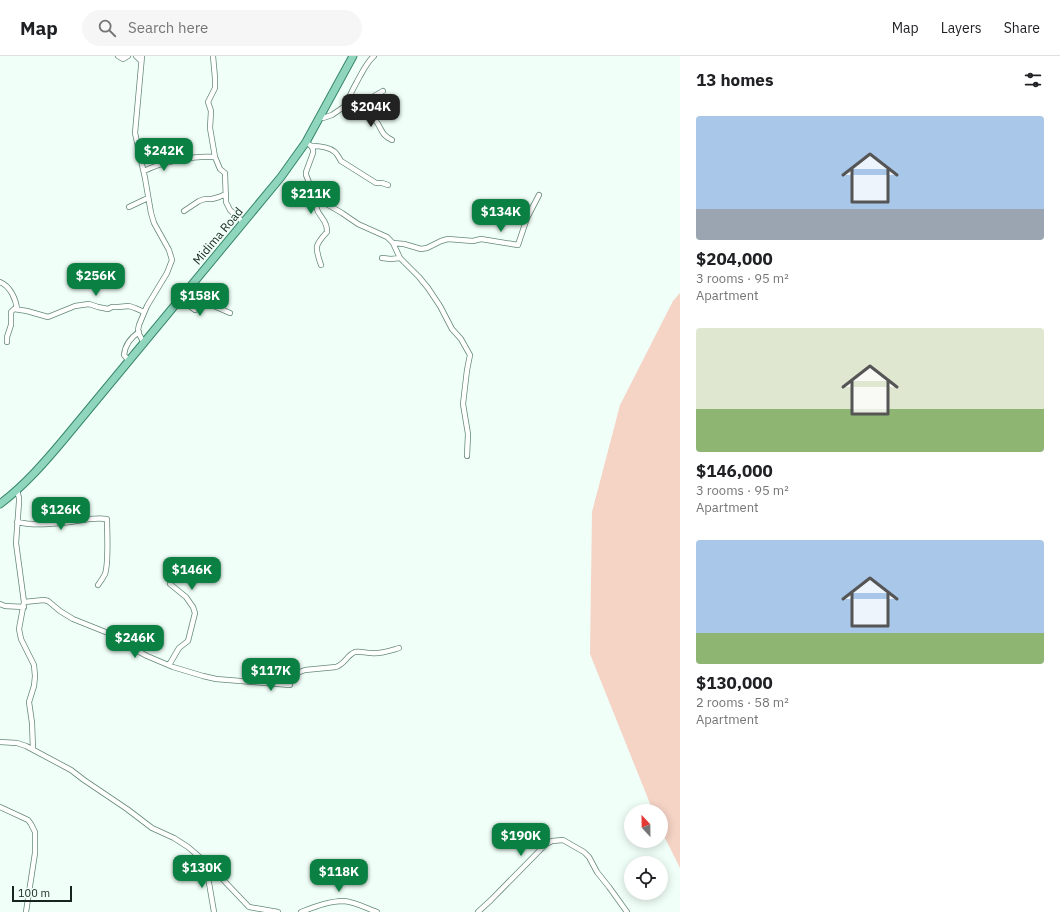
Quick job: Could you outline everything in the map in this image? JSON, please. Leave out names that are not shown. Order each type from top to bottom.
[{"type":"main road","name":"Midima Road","points":[[0,504],[17,490],[48,458],[289,166],[309,144],[319,116],[353,56]]},
{"type":"street","points":[[118,56],[123,59],[128,56]]},
{"type":"street","points":[[136,56],[141,59],[135,133],[144,171],[151,213],[154,223],[172,257],[167,273],[144,312],[139,325],[138,332],[144,343]]},
{"type":"street","points":[[213,56],[215,88],[208,102],[211,111],[210,128],[215,157],[220,169],[225,173],[226,202],[230,210],[243,222]]},
{"type":"street","points":[[347,105],[348,98],[356,83],[374,56]]},
{"type":"street","points":[[319,116],[323,118],[347,105],[373,97],[383,91]]},
{"type":"street","points":[[358,102],[376,120],[384,134],[392,140]]},
{"type":"street","points":[[309,144],[332,150],[337,153],[339,160],[370,180],[376,183],[388,185]]},
{"type":"street","points":[[309,144],[314,149],[314,152],[306,175],[318,200],[342,213],[358,224],[387,237],[393,243],[400,258],[428,288],[440,306],[452,329],[461,339],[470,355],[465,381],[463,404],[468,429],[468,456]]},
{"type":"street","points":[[144,171],[153,166],[185,159],[215,157]]},
{"type":"street","points":[[184,211],[206,198],[212,199],[226,194]]},
{"type":"street","points":[[393,243],[404,244],[421,249],[427,248],[441,240],[448,239],[469,241],[481,239],[518,245],[527,218],[539,195]]},
{"type":"street","points":[[129,207],[148,198]]},
{"type":"street","points":[[318,200],[316,205],[318,213],[326,224],[327,232],[319,240],[317,245],[316,252],[321,265]]},
{"type":"street","points":[[382,258],[400,258]]},
{"type":"street","points":[[0,282],[6,286],[13,296],[16,303],[16,309]]},
{"type":"street","points":[[180,299],[195,310],[208,304],[230,313]]},
{"type":"street","points":[[7,342],[11,325],[11,312],[14,309],[48,317],[74,306],[89,304],[108,309],[112,307],[118,308],[129,306],[144,312]]},
{"type":"street","points":[[129,361],[124,355],[126,346],[138,332]]},
{"type":"street","points":[[17,490],[19,502],[16,543],[24,604],[20,624],[20,635],[35,669],[34,686],[29,702],[32,723],[33,749]]},
{"type":"street","points":[[17,522],[43,524],[69,522],[88,518],[107,518],[106,570],[98,585]]},
{"type":"street","points":[[169,665],[179,648],[188,641],[195,613],[194,607],[186,597],[170,584]]},
{"type":"street","points":[[0,604],[5,606],[44,600],[48,601],[68,616],[113,635],[142,654],[169,665],[209,678],[290,685]]},
{"type":"street","points":[[255,682],[262,678],[277,674],[297,673],[305,670],[340,666],[351,655],[357,652],[382,653],[399,648]]},
{"type":"street","points":[[0,742],[21,744],[71,770],[156,830],[183,844],[210,866],[249,907],[278,912]]},
{"type":"street","points":[[0,807],[28,820],[32,824],[35,832],[35,853],[26,912]]},
{"type":"street","points":[[478,912],[546,844],[552,841],[562,840],[586,854],[597,872],[627,912]]},
{"type":"street","points":[[210,866],[208,877],[214,912]]},
{"type":"street","points":[[301,912],[326,903],[343,901],[377,912]]},
{"type":"shaded area","points":[[680,293],[680,868],[668,844],[668,804],[650,804],[590,654],[592,512],[620,405],[673,301]]}]
